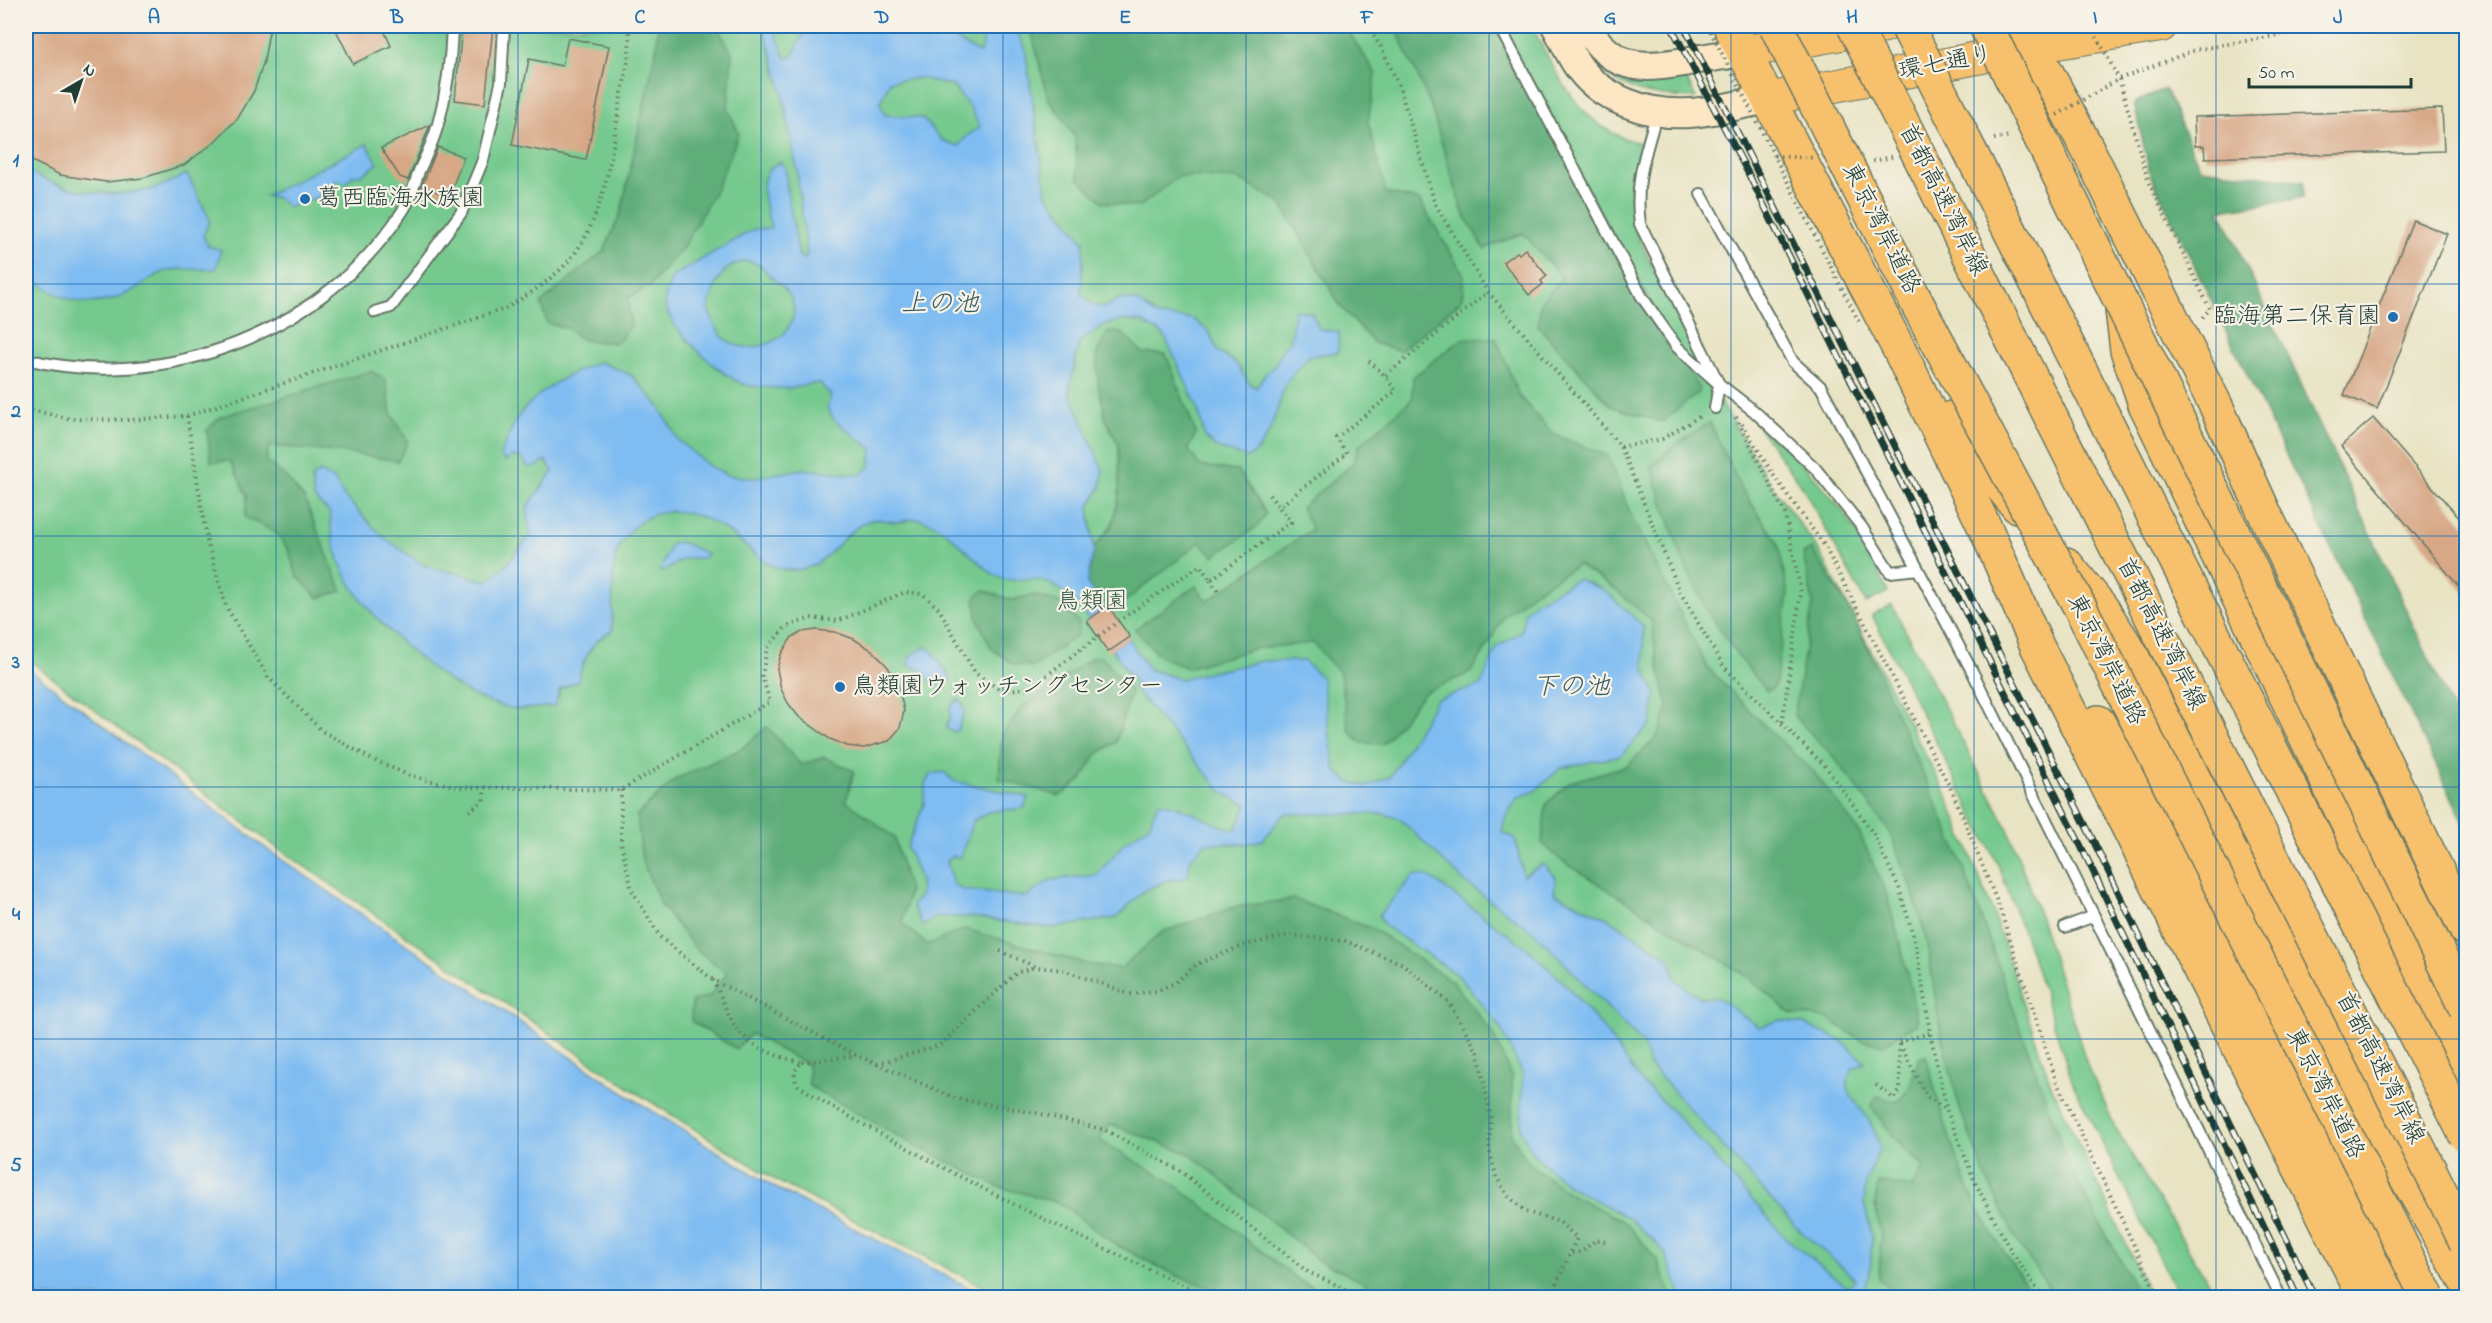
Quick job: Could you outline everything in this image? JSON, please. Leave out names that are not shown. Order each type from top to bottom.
[{"type":"highway","name":"東京湾岸道路","points":[[1776,26],[1919,307],[2082,611],[2428,1298]]},
{"type":"highway","points":[[1797,26],[1919,307]]},
{"type":"highway","name":"首都高速湾岸線","points":[[1854,26],[2466,1242]]},
{"type":"highway","name":"首都高速湾岸線","points":[[1907,26],[2466,1136]]},
{"type":"highway","points":[[1978,26],[2069,194]]},
{"type":"highway","points":[[1986,26],[2466,1009]]},
{"type":"highway","points":[[2028,36],[2088,150],[2216,406],[2265,514],[2466,930]]},
{"type":"highway","points":[[1737,39],[1900,351],[1988,534],[2037,646],[2365,1298]]},
{"type":"highway","points":[[2088,150],[2116,246],[2127,350],[2145,404],[2466,1070]]},
{"type":"highway","points":[[1900,351],[1947,412],[1967,444],[2100,607],[2130,652],[2263,915],[2403,1172],[2466,1282]]},
{"type":"highway","points":[[2216,406],[2255,469],[2466,883]]},
{"type":"highway","points":[[1988,534],[2127,770],[2290,1098],[2398,1298]]},
{"type":"main road","name":"環七通り","points":[[1737,39],[1885,26]]},
{"type":"main road","name":"環七通り","points":[[1768,99],[2028,36],[2161,26]]},
{"type":"street","points":[[1556,26],[1576,64],[1598,87],[1626,103],[1658,112],[1689,113],[1768,99]]},
{"type":"street","points":[[1585,26],[1607,51],[1620,60],[1647,67],[1737,39]]},
{"type":"lane","points":[[26,359],[49,365],[100,369],[156,365],[204,355],[248,339],[322,296],[356,266],[387,233],[405,206],[438,126],[450,68],[452,26]]},
{"type":"lane","points":[[375,312],[391,307],[461,213],[483,160],[501,83],[504,26]]},
{"type":"lane","points":[[1499,26],[1642,297],[1677,347],[1754,411],[1815,468],[1861,526],[1890,572],[1918,569]]},
{"type":"lane","points":[[1658,112],[1638,182],[1637,203],[1640,224],[1719,384],[1715,408]]},
{"type":"lane","points":[[1701,194],[1793,362],[1821,387],[1973,673],[2281,1298]]},
{"type":"lane","points":[[2065,927],[2094,916]]},
{"type":"path","points":[[1367,26],[1381,47],[1399,86],[1435,204],[1488,292],[1620,447],[1680,592],[1724,667],[1826,767],[1873,833],[1899,888],[1916,944],[1930,1033],[1947,1111],[1975,1182],[2008,1246],[2043,1298]]},
{"type":"path","points":[[1708,26],[1859,322]]},
{"type":"path","points":[[2091,26],[2119,79],[2149,183],[2210,309],[2202,318]]},
{"type":"path","points":[[1385,376],[1488,292]]},
{"type":"path","points":[[1279,507],[1347,453],[1336,438],[1396,391],[1385,376],[1369,361]]},
{"type":"path","points":[[1719,384],[1785,514],[1801,592],[1782,724]]},
{"type":"path","points":[[1719,384],[1774,476],[1824,545],[1953,793],[2000,909],[2057,1083],[2159,1298]]},
{"type":"path","points":[[1620,447],[1662,439],[1715,408]]},
{"type":"path","points":[[187,416],[207,540],[226,606],[268,677],[322,730],[371,759],[411,776],[457,787],[621,790],[770,702],[762,676],[766,648],[786,627],[811,618],[838,621],[905,592],[923,594],[939,609],[975,673],[1002,691],[1031,687],[1127,615],[1200,566],[1218,591]]},
{"type":"path","points":[[1210,580],[1291,522],[1269,495]]},
{"type":"path","points":[[469,811],[483,801],[485,788]]},
{"type":"path","points":[[621,790],[621,843],[632,890],[660,937],[713,980],[856,1056],[955,1098],[1041,1114],[1105,1130],[1179,1170],[1308,1272],[1365,1298]]},
{"type":"path","points":[[1000,951],[1036,967],[1063,970],[1130,994],[1156,991],[1176,983],[1197,964],[1245,945],[1290,935],[1345,941],[1403,964],[1449,1003],[1478,1052],[1491,1118],[1489,1149],[1496,1176],[1506,1195],[1526,1212],[1560,1222],[1577,1238],[1554,1289],[1556,1298]]},
{"type":"path","points":[[876,1064],[940,1045],[1016,973],[1036,967]]},
{"type":"path","points":[[713,980],[737,1028],[757,1045],[780,1058],[802,1062],[856,1056]]},
{"type":"path","points":[[1899,1042],[1930,1033]]},
{"type":"path","points":[[1876,1085],[1894,1099],[1900,1091],[1899,1042]]},
{"type":"path","points":[[1899,1042],[1927,1097],[1947,1111]]},
{"type":"path","points":[[802,1062],[794,1072],[796,1084],[827,1105],[972,1184],[1212,1298]]},
{"type":"path","points":[[1572,1253],[1581,1252],[1596,1240],[1606,1242]]},
{"type":"green space","name":"鳥類園","points":[[26,26],[1532,26],[1562,81],[1587,114],[1602,127],[1620,137],[1641,143],[1632,184],[1633,226],[1712,388],[1768,480],[1818,549],[1947,796],[1993,912],[2051,1085],[2151,1297],[1003,1297],[777,1181],[634,1091],[276,847],[26,658]]},
{"type":"green space","points":[[658,26],[716,26],[732,53],[728,109],[739,133],[717,187],[684,246],[649,287],[628,298],[631,326],[617,343],[582,340],[568,329],[547,323],[541,303],[604,251],[621,212],[657,45]]},
{"type":"green space","points":[[1030,26],[1345,26],[1376,74],[1368,122],[1386,193],[1419,200],[1464,275],[1462,300],[1400,351],[1374,343],[1341,307],[1280,202],[1238,179],[1179,176],[1139,207],[1103,202],[1078,178],[1075,137],[1048,98]]},
{"type":"green space","points":[[1395,26],[1496,26],[1700,391],[1662,422],[1612,407],[1538,326],[1541,302],[1562,278],[1523,233],[1484,249],[1462,210],[1429,101]]},
{"type":"green space","points":[[1577,39],[1590,55],[1613,75],[1624,80],[1650,83],[1686,78],[1696,98],[1659,95],[1628,87],[1601,69]]},
{"type":"green space","points":[[2165,89],[2200,168],[2304,182],[2303,198],[2220,210],[2466,739],[2466,827],[2150,174],[2134,103]]},
{"type":"green space","points":[[1108,332],[1122,333],[1143,353],[1166,354],[1196,434],[1188,449],[1200,466],[1238,471],[1266,513],[1258,526],[1214,556],[1200,542],[1124,602],[1096,602],[1081,583],[1088,556],[1112,525],[1119,496],[1119,446],[1105,417],[1098,383],[1097,353]]},
{"type":"green space","points":[[1496,338],[1519,396],[1553,434],[1608,456],[1631,515],[1707,667],[1813,771],[1858,830],[1885,890],[1901,946],[1918,1023],[1882,1045],[1861,1040],[1827,1018],[1791,1014],[1748,977],[1562,861],[1542,843],[1546,804],[1570,782],[1627,766],[1657,737],[1668,707],[1656,655],[1652,621],[1611,586],[1578,565],[1535,591],[1503,617],[1470,673],[1425,692],[1383,744],[1362,743],[1349,731],[1340,673],[1313,643],[1257,648],[1187,668],[1158,655],[1135,629],[1196,586],[1207,601],[1312,529],[1301,508],[1353,463],[1359,446],[1412,399],[1413,377],[1462,339]]},
{"type":"green space","points":[[371,371],[386,380],[391,413],[408,442],[398,461],[349,453],[269,446],[266,461],[286,477],[305,500],[342,591],[318,598],[297,576],[288,549],[275,532],[245,517],[247,496],[230,461],[211,462],[207,430],[220,417]]},
{"type":"green space","points":[[1753,419],[1781,443],[1831,496],[1858,534],[1888,592],[1866,603],[1803,488]]},
{"type":"green space","points":[[1710,422],[1741,488],[1778,543],[1788,594],[1775,687],[1767,691],[1731,646],[1700,597],[1679,549],[1651,467],[1673,446]]},
{"type":"green space","points":[[1812,549],[1854,617],[1960,858],[2070,1168],[2140,1297],[2056,1297],[2019,1245],[1985,1175],[1959,1106],[1941,1034],[1926,938],[1911,886],[1888,829],[1834,757],[1794,716],[1813,603],[1803,554]]},
{"type":"green space","points":[[984,590],[1011,600],[1034,595],[1060,602],[1079,623],[1077,635],[1034,666],[1014,665],[991,648],[977,618],[975,597]]},
{"type":"green space","points":[[1892,605],[2008,829],[2038,911],[2087,1064],[2115,1127],[2217,1297],[2179,1297],[2073,1084],[2033,959],[2000,869],[1872,615]]},
{"type":"green space","points":[[1093,657],[1102,657],[1131,692],[1116,742],[1096,755],[1082,779],[1060,796],[999,779],[1002,735],[1021,708]]},
{"type":"green space","points":[[767,727],[801,765],[824,757],[854,771],[846,801],[894,837],[909,891],[902,923],[927,945],[965,929],[1088,964],[1121,968],[1162,932],[1235,907],[1294,899],[1373,929],[1453,982],[1492,1032],[1512,1078],[1512,1137],[1529,1163],[1568,1193],[1625,1222],[1657,1260],[1671,1297],[1393,1297],[1318,1260],[1190,1154],[1110,1124],[1099,1140],[1173,1183],[1300,1281],[1334,1297],[1236,1297],[1177,1276],[1113,1243],[1060,1203],[999,1187],[918,1147],[809,1086],[808,1065],[751,1034],[736,1049],[691,1021],[692,1001],[710,996],[727,973],[696,949],[661,905],[642,860],[637,815],[676,779],[741,749]]},
{"type":"green space","points":[[1926,1056],[1950,1139],[1974,1201],[1998,1244],[2034,1297],[1899,1297],[1879,1279],[1881,1236],[1875,1205],[1878,1183],[1913,1187],[1924,1166],[1901,1146],[1871,1107],[1877,1096],[1897,1102],[1908,1090],[1919,1058]]},
{"type":"water","name":"上の池","points":[[763,26],[773,26],[785,58],[792,57],[807,26],[922,26],[946,33],[980,53],[983,45],[981,26],[1014,26],[1025,48],[1046,194],[1084,242],[1081,294],[1094,306],[1106,307],[1119,299],[1136,301],[1158,316],[1193,319],[1209,332],[1218,352],[1236,363],[1249,383],[1256,388],[1266,373],[1275,366],[1282,350],[1291,341],[1294,310],[1312,313],[1319,329],[1339,332],[1338,352],[1309,356],[1294,372],[1287,382],[1268,434],[1263,443],[1248,458],[1215,447],[1205,437],[1197,406],[1164,335],[1142,322],[1122,320],[1104,325],[1079,342],[1069,391],[1103,470],[1101,487],[1089,507],[1094,550],[1087,583],[1105,608],[1089,620],[1078,605],[1058,588],[1032,579],[1001,578],[981,564],[950,535],[927,521],[916,519],[898,522],[871,520],[850,533],[823,559],[802,569],[788,570],[762,560],[732,534],[713,522],[690,513],[666,512],[643,520],[630,531],[619,546],[614,567],[612,631],[593,645],[582,666],[578,681],[560,689],[555,706],[514,709],[494,704],[468,693],[445,678],[395,637],[355,590],[337,555],[330,513],[314,498],[312,478],[320,472],[334,479],[343,495],[382,536],[423,565],[487,581],[505,566],[530,536],[527,508],[553,471],[545,460],[537,467],[528,467],[522,458],[513,456],[506,461],[500,456],[514,424],[527,405],[546,389],[600,362],[631,375],[659,406],[678,440],[708,465],[727,475],[752,478],[803,469],[859,475],[870,467],[872,449],[834,420],[827,407],[831,396],[820,383],[793,388],[743,384],[722,371],[698,351],[670,317],[665,303],[673,276],[754,229],[771,228],[763,184],[768,171],[780,162],[786,169],[787,191],[799,256],[804,259],[807,255],[796,164],[781,86]],"holes":[[[921,78],[953,86],[971,109],[980,127],[958,146],[942,140],[922,118],[885,115],[880,103],[890,81]],[[749,261],[762,266],[786,290],[792,300],[794,314],[790,326],[782,335],[770,343],[757,347],[744,347],[731,343],[721,335],[708,310],[716,284],[725,271],[731,266]]]},
{"type":"water","points":[[367,144],[378,164],[361,175],[353,175],[346,183],[337,180],[329,186],[325,195],[288,207],[278,198],[266,196]]},
{"type":"water","points":[[26,170],[69,188],[116,194],[153,189],[187,174],[210,220],[203,236],[208,246],[221,250],[216,269],[170,270],[154,276],[115,299],[101,302],[88,303],[62,297],[26,273]]},
{"type":"water","points":[[678,542],[707,554],[704,558],[683,559],[660,571],[671,544]]},
{"type":"water","name":"下の池","points":[[1578,579],[1604,590],[1643,626],[1644,667],[1656,694],[1651,724],[1620,756],[1561,768],[1535,791],[1517,798],[1505,818],[1502,832],[1515,838],[1523,876],[1543,864],[1556,877],[1554,893],[1611,920],[1670,959],[1676,980],[1700,998],[1718,998],[1759,1027],[1780,1020],[1804,1024],[1842,1041],[1865,1063],[1852,1069],[1849,1078],[1849,1092],[1871,1124],[1880,1147],[1866,1181],[1864,1203],[1872,1236],[1870,1272],[1860,1297],[1682,1297],[1664,1251],[1629,1218],[1569,1186],[1534,1155],[1521,1131],[1523,1074],[1499,1025],[1459,976],[1385,926],[1379,915],[1414,875],[1428,876],[1527,948],[1563,982],[1604,1029],[1640,1080],[1681,1120],[1787,1239],[1847,1287],[1856,1280],[1797,1228],[1649,1064],[1643,1044],[1536,934],[1465,882],[1400,819],[1384,814],[1284,814],[1263,840],[1245,844],[1205,843],[1190,860],[1188,877],[1171,879],[1145,890],[1116,918],[1050,928],[970,917],[936,917],[923,926],[912,905],[921,895],[920,880],[907,847],[924,804],[925,783],[931,774],[944,772],[954,781],[1028,797],[1024,808],[988,812],[973,821],[960,857],[951,856],[947,861],[953,884],[963,890],[1026,897],[1051,880],[1097,875],[1124,843],[1149,825],[1158,803],[1177,806],[1216,824],[1236,830],[1247,805],[1222,792],[1133,687],[1136,684],[1112,649],[1128,638],[1150,671],[1180,679],[1262,661],[1304,661],[1322,678],[1335,770],[1349,782],[1367,786],[1390,777],[1436,700],[1481,685],[1497,647],[1521,632],[1525,612],[1537,601]]},
{"type":"water","points":[[925,647],[933,652],[950,677],[949,682],[944,685],[936,686],[922,670],[908,663],[910,656]]},
{"type":"water","points":[[26,667],[272,853],[630,1097],[774,1187],[987,1297],[26,1297]]},
{"type":"water","points":[[957,700],[963,703],[964,713],[957,731],[951,731],[946,727],[951,715],[950,708]]},
{"type":"building","points":[[26,26],[270,26],[264,61],[254,91],[238,118],[212,144],[184,165],[143,178],[106,182],[60,175],[26,158]]},
{"type":"building","points":[[334,26],[382,26],[391,46],[353,64]]},
{"type":"building","points":[[462,26],[493,26],[485,104],[455,100]]},
{"type":"building","points":[[568,38],[609,46],[586,160],[512,145],[529,59],[562,66]]},
{"type":"building","points":[[2442,109],[2444,151],[2205,158],[2204,146],[2195,146],[2194,117]]},
{"type":"building","points":[[430,125],[408,180],[400,177],[381,148]]},
{"type":"building","points":[[438,147],[464,157],[449,196],[422,186]]},
{"type":"building","points":[[2413,220],[2447,234],[2377,409],[2344,395]]},
{"type":"building","points":[[1525,249],[1547,276],[1541,281],[1543,284],[1529,295],[1503,262]]},
{"type":"building","points":[[2373,418],[2466,526],[2466,595],[2341,446]]},
{"type":"building","points":[[1108,606],[1130,637],[1108,652],[1087,621]]},
{"type":"building","name":"鳥類園ウォッチングセンター","points":[[816,630],[835,632],[854,639],[873,651],[888,667],[898,684],[904,711],[900,728],[889,741],[864,748],[847,746],[830,739],[799,717],[788,703],[781,689],[777,669],[781,654],[792,637],[802,632]]},
{"type":"railway","points":[[1671,26],[1748,173],[2079,842],[2298,1298]]},
{"type":"railway","points":[[1684,26],[2091,836],[2315,1298]]},
{"type":"place","name":"葛西臨海水族園","points":[[305,199]]},
{"type":"place","name":"臨海第二保育園","points":[[2393,317]]},
{"type":"place","name":"鳥類園ウォッチングセンター","points":[[840,687]]}]
